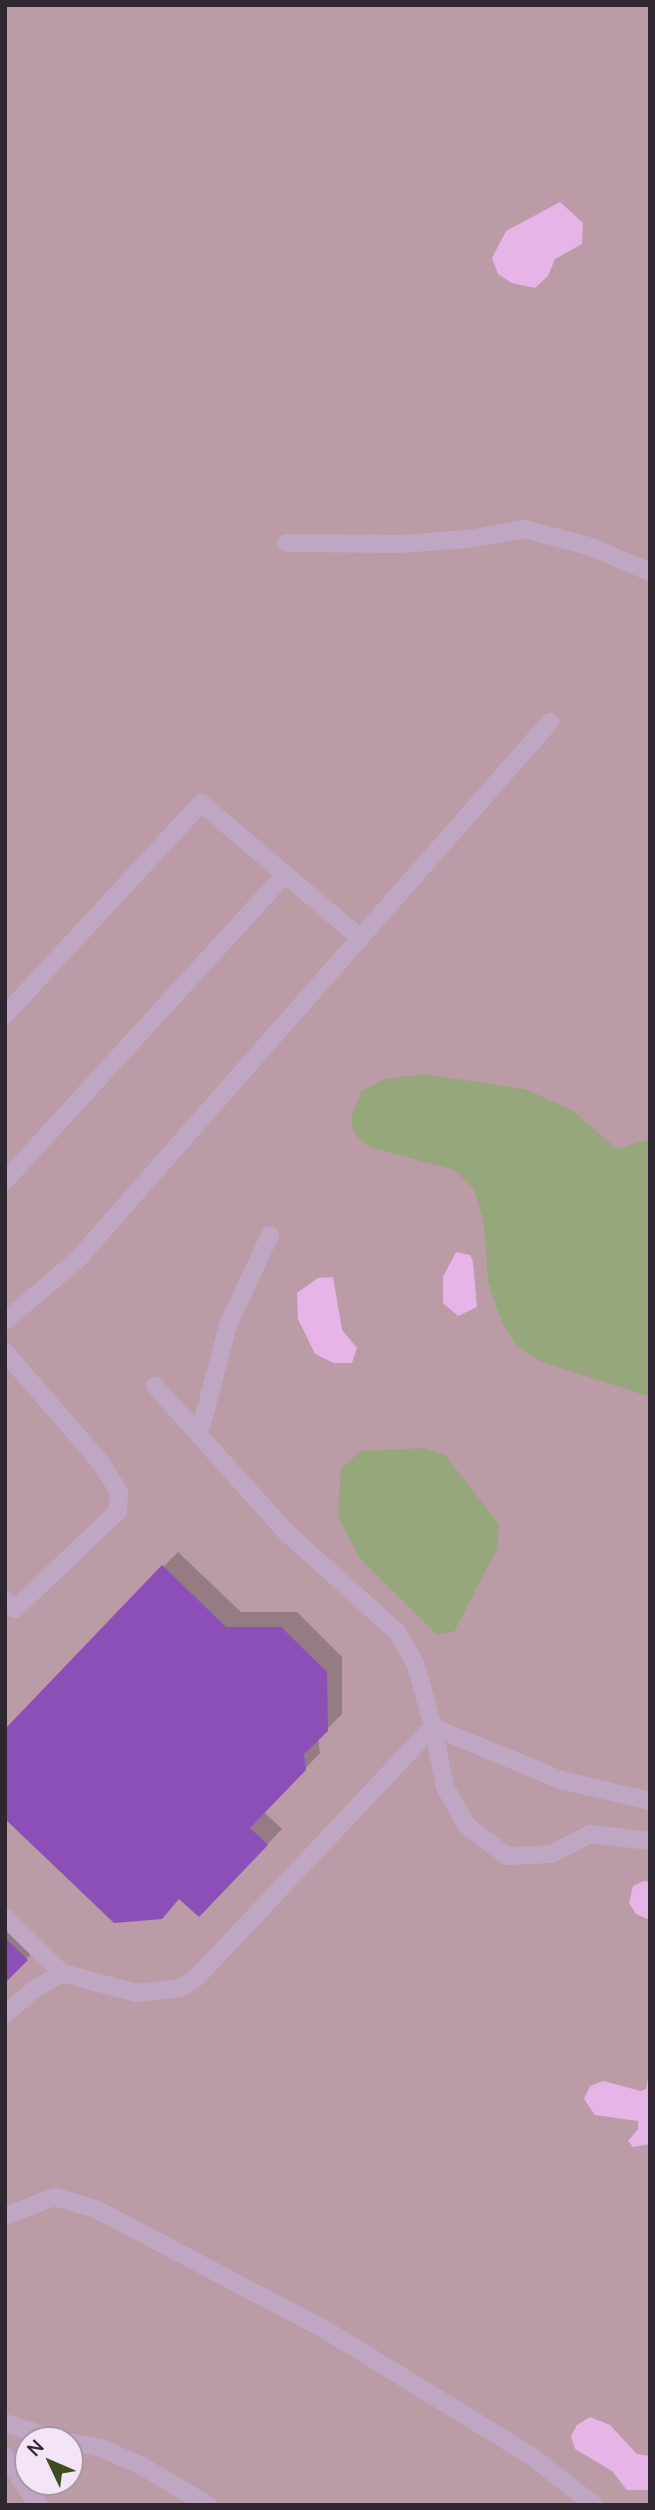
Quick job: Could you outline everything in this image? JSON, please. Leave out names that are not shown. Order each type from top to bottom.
[{"type":"lane","points":[[286,542],[400,544],[468,540],[524,529],[589,546],[650,572]]},
{"type":"lane","points":[[5,1321],[78,1259],[550,722]]},
{"type":"lane","points":[[5,1015],[201,803],[360,938]]},
{"type":"lane","points":[[5,1181],[285,874]]},
{"type":"lane","points":[[198,1435],[228,1325],[270,1235]]},
{"type":"lane","points":[[5,1352],[102,1463],[119,1492],[118,1511],[15,1609],[5,1600]]},
{"type":"lane","points":[[155,1386],[287,1533],[397,1632],[416,1665],[433,1727],[445,1787],[467,1826],[507,1856],[551,1853],[590,1835],[650,1842]]},
{"type":"lane","points":[[433,1727],[561,1780],[650,1801]]},
{"type":"lane","points":[[5,1917],[62,1973],[136,1993],[181,1987],[197,1977],[433,1727]]},
{"type":"lane","points":[[5,2014],[34,1989],[62,1973]]},
{"type":"lane","points":[[5,2216],[55,2197],[96,2209],[328,2332],[530,2455],[594,2505]]},
{"type":"lane","points":[[84,2445],[101,2448],[140,2465],[208,2505]]},
{"type":"lane","points":[[5,2456],[38,2505]]},
{"type":"shaded area","points":[[5,5],[650,5],[650,2505],[5,2505]]},
{"type":"shaded area","points":[[424,1074],[525,1089],[573,1111],[617,1149],[650,1139],[650,1397],[537,1360],[516,1345],[500,1318],[488,1282],[484,1224],[474,1189],[454,1170],[369,1147],[354,1134],[351,1118],[361,1091],[384,1079]]},
{"type":"shaded area","points":[[424,1448],[445,1455],[499,1524],[497,1549],[454,1632],[436,1634],[360,1559],[338,1516],[341,1468],[361,1451]]},
{"type":"sand","points":[[560,202],[583,223],[582,244],[555,259],[548,276],[535,288],[512,283],[498,274],[492,258],[506,231]]},
{"type":"sand","points":[[456,1252],[470,1255],[473,1262],[477,1307],[458,1316],[443,1303],[443,1277]]},
{"type":"sand","points":[[333,1277],[342,1330],[357,1348],[352,1363],[334,1363],[315,1354],[298,1319],[297,1293],[318,1278]]},
{"type":"sand","points":[[644,1881],[650,1882],[650,1920],[636,1914],[629,1903],[633,1886]]},
{"type":"sand","points":[[650,2069],[650,2144],[633,2147],[628,2141],[638,2129],[638,2121],[595,2115],[584,2099],[590,2086],[603,2081],[641,2091],[646,2089]]},
{"type":"sand","points":[[590,2417],[610,2425],[637,2454],[650,2456],[650,2490],[627,2490],[612,2471],[575,2449],[571,2436],[577,2425]]},
{"type":"building","points":[[162,1565],[226,1627],[281,1627],[327,1672],[328,1731],[304,1754],[306,1770],[250,1828],[268,1845],[199,1917],[179,1899],[162,1919],[114,1923],[5,1819],[5,1729]]},
{"type":"building","points":[[5,1938],[28,1960],[5,1983]]}]
